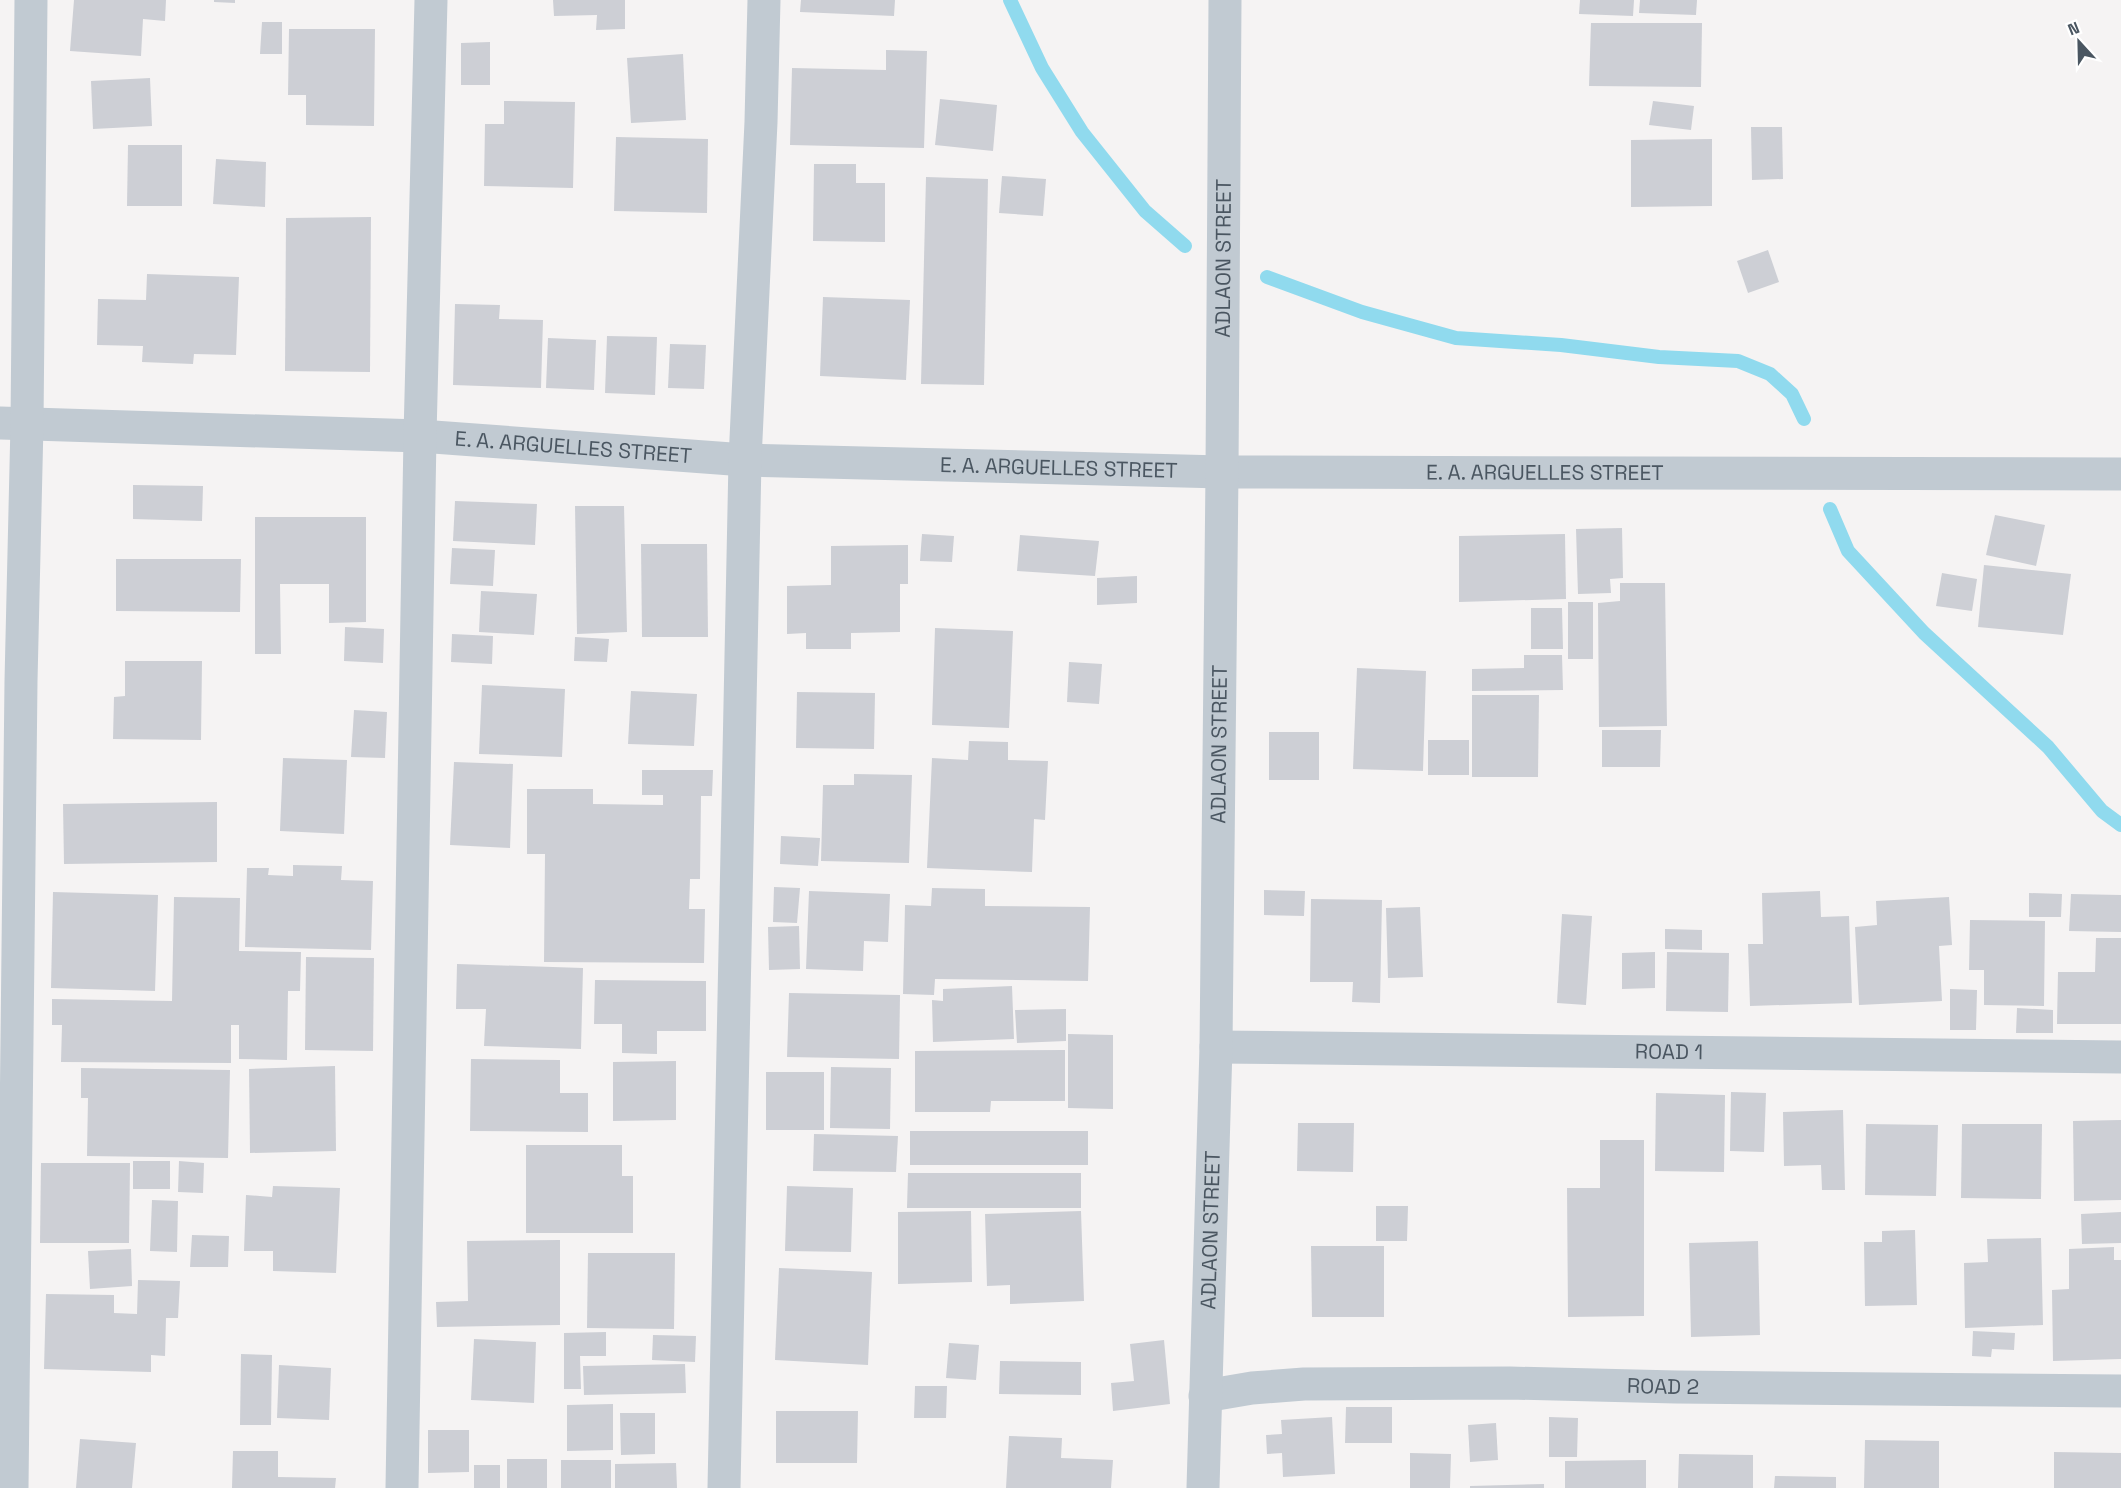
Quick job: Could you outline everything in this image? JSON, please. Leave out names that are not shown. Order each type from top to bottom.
[{"type":"street","points":[[12,1488],[21,681],[14,424],[31,0]]},
{"type":"street","points":[[402,1488],[420,436],[431,0]]},
{"type":"street","points":[[724,1488],[745,460],[761,122],[764,0]]},
{"type":"street","name":"ADLAON STREET","points":[[1203,1488],[1216,1047],[1225,0]]},
{"type":"street","name":"E. A. ARGUELLES STREET","points":[[14,424],[420,436],[745,460],[1222,472],[2121,474]]},
{"type":"street","name":"ROAD 1","points":[[1216,1047],[2121,1057]]},
{"type":"street","name":"ROAD 2","points":[[1205,1396],[1252,1388],[1304,1384],[1466,1383],[2121,1391]]},
{"type":"building","points":[[74,0],[166,0],[165,21],[143,19],[141,56],[70,51]]},
{"type":"building","points":[[214,0],[235,0],[235,3],[214,2]]},
{"type":"building","points":[[553,0],[625,0],[625,29],[596,30],[597,15],[554,16]]},
{"type":"building","points":[[801,0],[895,0],[894,16],[800,12]]},
{"type":"building","points":[[1580,0],[1634,0],[1633,16],[1579,14]]},
{"type":"building","points":[[1640,0],[1697,0],[1696,15],[1639,13]]},
{"type":"building","points":[[262,22],[282,22],[282,54],[260,54]]},
{"type":"building","points":[[1591,23],[1702,23],[1701,87],[1589,86]]},
{"type":"building","points":[[289,29],[375,29],[374,126],[306,125],[306,95],[288,95]]},
{"type":"building","points":[[490,42],[490,85],[461,85],[461,43]]},
{"type":"building","points":[[886,50],[927,51],[924,148],[790,145],[792,68],[886,70]]},
{"type":"building","points":[[683,54],[686,120],[631,123],[627,58]]},
{"type":"building","points":[[150,78],[152,126],[93,129],[91,81]]},
{"type":"building","points":[[940,99],[997,105],[993,151],[935,145]]},
{"type":"building","points":[[504,101],[575,102],[573,188],[484,186],[485,124],[504,124]]},
{"type":"building","points":[[1653,101],[1694,106],[1691,130],[1649,125]]},
{"type":"building","points":[[1751,127],[1782,127],[1783,179],[1752,180]]},
{"type":"building","points":[[616,137],[708,139],[707,213],[614,211]]},
{"type":"building","points":[[1712,139],[1712,206],[1631,207],[1631,140]]},
{"type":"building","points":[[128,145],[182,145],[182,206],[127,206]]},
{"type":"building","points":[[216,159],[266,162],[265,207],[213,204]]},
{"type":"building","points":[[814,164],[856,164],[856,183],[885,183],[885,242],[813,241]]},
{"type":"building","points":[[1002,176],[1046,179],[1043,216],[999,213]]},
{"type":"building","points":[[926,177],[988,179],[984,385],[921,384]]},
{"type":"building","points":[[371,217],[370,372],[285,371],[286,218]]},
{"type":"building","points":[[1768,250],[1779,282],[1748,293],[1737,261]]},
{"type":"building","points":[[147,274],[239,277],[236,355],[194,354],[193,364],[142,362],[143,346],[97,345],[98,299],[146,300]]},
{"type":"building","points":[[823,297],[910,300],[906,380],[820,376]]},
{"type":"building","points":[[455,304],[500,305],[499,319],[543,320],[541,388],[453,385]]},
{"type":"building","points":[[607,336],[657,337],[655,395],[605,393]]},
{"type":"building","points":[[548,338],[596,340],[594,390],[546,388]]},
{"type":"building","points":[[670,344],[706,345],[704,389],[668,388]]},
{"type":"building","points":[[133,485],[203,486],[202,521],[133,519]]},
{"type":"building","points":[[455,501],[537,504],[535,545],[453,541]]},
{"type":"building","points":[[575,506],[624,506],[627,632],[577,634]]},
{"type":"building","points":[[1995,515],[2045,525],[2036,566],[1986,555]]},
{"type":"building","points":[[255,517],[366,517],[366,622],[329,623],[329,584],[280,584],[281,654],[255,654]]},
{"type":"building","points":[[1622,528],[1623,578],[1610,579],[1611,593],[1578,594],[1576,529]]},
{"type":"building","points":[[922,534],[954,536],[952,562],[920,561]]},
{"type":"building","points":[[1565,534],[1566,599],[1459,602],[1459,536]]},
{"type":"building","points":[[1020,535],[1099,541],[1095,576],[1017,571]]},
{"type":"building","points":[[641,544],[707,544],[708,637],[642,637]]},
{"type":"building","points":[[908,545],[908,584],[900,584],[900,632],[851,633],[851,649],[806,649],[806,633],[787,634],[787,586],[831,585],[831,546]]},
{"type":"building","points":[[452,548],[495,550],[493,586],[450,584]]},
{"type":"building","points":[[116,559],[241,559],[240,612],[116,611]]},
{"type":"building","points":[[1984,565],[2071,574],[2063,635],[1978,627]]},
{"type":"building","points":[[1942,573],[1977,579],[1972,611],[1936,606]]},
{"type":"building","points":[[1137,576],[1137,603],[1097,605],[1097,578]]},
{"type":"building","points":[[1620,583],[1665,583],[1667,726],[1599,727],[1598,603],[1620,601]]},
{"type":"building","points":[[481,591],[537,594],[534,635],[479,632]]},
{"type":"building","points":[[1568,602],[1593,602],[1593,659],[1568,659]]},
{"type":"building","points":[[1531,608],[1562,608],[1563,649],[1531,649]]},
{"type":"building","points":[[345,627],[384,629],[383,663],[344,661]]},
{"type":"building","points":[[935,628],[1013,631],[1009,728],[932,725]]},
{"type":"building","points":[[452,634],[493,636],[492,664],[451,662]]},
{"type":"building","points":[[575,637],[609,639],[607,662],[574,661]]},
{"type":"building","points":[[1524,655],[1562,655],[1563,690],[1472,691],[1472,669],[1524,668]]},
{"type":"building","points":[[125,661],[202,661],[201,740],[113,739],[114,697],[125,696]]},
{"type":"building","points":[[1069,662],[1102,664],[1099,704],[1067,702]]},
{"type":"building","points":[[1357,668],[1426,671],[1423,771],[1353,769]]},
{"type":"building","points":[[482,685],[565,689],[562,757],[479,754]]},
{"type":"building","points":[[631,691],[697,694],[694,746],[628,744]]},
{"type":"building","points":[[797,692],[875,693],[874,749],[796,748]]},
{"type":"building","points":[[1472,695],[1539,695],[1538,777],[1472,777]]},
{"type":"building","points":[[354,710],[387,712],[385,758],[351,757]]},
{"type":"building","points":[[1602,730],[1661,730],[1660,767],[1602,767]]},
{"type":"building","points":[[1269,732],[1319,732],[1319,780],[1269,780]]},
{"type":"building","points":[[1428,740],[1469,740],[1469,775],[1428,775]]},
{"type":"building","points":[[969,741],[1008,742],[1008,760],[1048,761],[1045,820],[1034,819],[1032,872],[927,868],[932,758],[968,760]]},
{"type":"building","points":[[283,758],[347,760],[344,834],[280,831]]},
{"type":"building","points":[[454,762],[513,764],[510,848],[450,845]]},
{"type":"building","points":[[642,770],[713,770],[712,796],[701,796],[700,879],[690,879],[689,909],[705,909],[704,963],[544,962],[545,854],[527,854],[527,789],[593,789],[593,804],[663,805],[663,795],[642,795]]},
{"type":"building","points":[[854,774],[912,775],[909,863],[821,861],[823,785],[854,785]]},
{"type":"building","points":[[217,802],[217,862],[64,864],[63,804]]},
{"type":"building","points":[[781,836],[820,838],[818,866],[780,864]]},
{"type":"building","points":[[293,865],[342,866],[341,880],[373,881],[371,950],[245,947],[247,868],[269,868],[268,875],[293,876]]},
{"type":"building","points":[[774,887],[800,888],[797,923],[773,922]]},
{"type":"building","points":[[932,888],[985,889],[985,906],[1090,907],[1088,981],[935,979],[934,995],[903,994],[905,905],[931,906]]},
{"type":"building","points":[[1264,890],[1305,891],[1304,916],[1264,915]]},
{"type":"building","points":[[809,891],[890,894],[888,942],[864,941],[863,971],[806,969]]},
{"type":"building","points":[[1820,891],[1821,917],[1849,916],[1852,1003],[1750,1006],[1748,944],[1763,944],[1762,893]]},
{"type":"building","points":[[53,892],[158,895],[155,991],[51,988]]},
{"type":"building","points":[[2029,893],[2062,894],[2061,917],[2029,917]]},
{"type":"building","points":[[2071,894],[2121,895],[2121,932],[2069,931]]},
{"type":"building","points":[[174,897],[240,898],[239,951],[301,952],[300,991],[288,991],[287,1060],[239,1059],[239,1025],[231,1025],[231,1063],[61,1062],[62,1025],[52,1025],[52,999],[172,1001]]},
{"type":"building","points":[[1949,897],[1952,945],[1939,946],[1942,1001],[1859,1005],[1855,927],[1877,925],[1876,901]]},
{"type":"building","points":[[1311,899],[1382,900],[1380,1003],[1352,1002],[1353,982],[1310,982]]},
{"type":"building","points":[[1420,907],[1423,977],[1388,978],[1386,908]]},
{"type":"building","points":[[1562,914],[1592,916],[1586,1005],[1557,1003]]},
{"type":"building","points":[[1970,920],[2045,921],[2044,1006],[1984,1005],[1984,970],[1969,970]]},
{"type":"building","points":[[799,926],[800,969],[769,970],[768,927]]},
{"type":"building","points":[[1665,929],[1702,930],[1702,950],[1665,949]]},
{"type":"building","points":[[2096,938],[2121,938],[2121,1024],[2057,1024],[2058,972],[2095,972]]},
{"type":"building","points":[[1655,952],[1655,988],[1622,989],[1622,953]]},
{"type":"building","points":[[1667,952],[1729,953],[1728,1012],[1666,1011]]},
{"type":"building","points":[[306,957],[374,958],[373,1051],[305,1050]]},
{"type":"building","points":[[457,964],[583,968],[581,1049],[484,1046],[486,1009],[456,1009]]},
{"type":"building","points":[[595,980],[706,981],[706,1031],[657,1031],[657,1054],[622,1053],[622,1024],[594,1024]]},
{"type":"building","points":[[1012,986],[1014,1039],[933,1042],[932,1000],[943,1001],[943,989]]},
{"type":"building","points":[[1950,989],[1977,990],[1976,1030],[1950,1030]]},
{"type":"building","points":[[789,993],[900,995],[899,1059],[787,1057]]},
{"type":"building","points":[[2017,1008],[2053,1010],[2053,1033],[2016,1033]]},
{"type":"building","points":[[1066,1009],[1066,1041],[1017,1043],[1015,1010]]},
{"type":"building","points":[[1068,1034],[1113,1035],[1113,1109],[1068,1108]]},
{"type":"building","points":[[1065,1050],[1065,1101],[991,1101],[990,1112],[915,1112],[915,1051]]},
{"type":"building","points":[[471,1059],[560,1060],[560,1093],[588,1093],[588,1132],[470,1131]]},
{"type":"building","points":[[676,1061],[676,1120],[613,1121],[613,1062]]},
{"type":"building","points":[[335,1066],[336,1151],[250,1153],[249,1069]]},
{"type":"building","points":[[831,1067],[891,1068],[890,1129],[830,1128]]},
{"type":"building","points":[[81,1068],[230,1070],[228,1158],[87,1156],[88,1098],[81,1098]]},
{"type":"building","points":[[766,1072],[824,1072],[824,1130],[766,1130]]},
{"type":"building","points":[[1731,1092],[1766,1093],[1764,1152],[1730,1151]]},
{"type":"building","points":[[1656,1093],[1725,1095],[1724,1172],[1655,1171]]},
{"type":"building","points":[[1843,1110],[1845,1190],[1822,1190],[1821,1165],[1784,1166],[1783,1112]]},
{"type":"building","points":[[2121,1120],[2121,1200],[2074,1201],[2073,1121]]},
{"type":"building","points":[[1298,1123],[1354,1123],[1353,1172],[1297,1171]]},
{"type":"building","points":[[1866,1124],[1938,1125],[1936,1196],[1865,1195]]},
{"type":"building","points":[[1962,1124],[2042,1124],[2041,1199],[1961,1198]]},
{"type":"building","points":[[910,1131],[1088,1131],[1088,1165],[910,1165]]},
{"type":"building","points":[[814,1134],[898,1136],[896,1172],[813,1171]]},
{"type":"building","points":[[1600,1140],[1644,1140],[1644,1316],[1568,1317],[1567,1188],[1600,1188]]},
{"type":"building","points":[[526,1145],[622,1145],[622,1176],[633,1176],[633,1233],[526,1233]]},
{"type":"building","points":[[133,1161],[170,1161],[170,1189],[133,1189]]},
{"type":"building","points":[[179,1161],[204,1163],[203,1193],[178,1192]]},
{"type":"building","points":[[41,1163],[130,1163],[129,1243],[40,1243]]},
{"type":"building","points":[[908,1173],[1081,1173],[1081,1208],[907,1208]]},
{"type":"building","points":[[273,1186],[340,1188],[336,1273],[273,1271],[273,1251],[244,1251],[246,1195],[272,1197]]},
{"type":"building","points":[[787,1186],[853,1188],[851,1252],[785,1251]]},
{"type":"building","points":[[152,1200],[178,1201],[177,1252],[150,1251]]},
{"type":"building","points":[[1376,1206],[1408,1206],[1407,1241],[1376,1241]]},
{"type":"building","points":[[971,1211],[972,1282],[898,1284],[898,1212]]},
{"type":"building","points":[[1081,1211],[1084,1301],[1010,1304],[1010,1285],[987,1286],[985,1214]]},
{"type":"building","points":[[2121,1212],[2121,1243],[2082,1244],[2081,1214]]},
{"type":"building","points":[[1915,1230],[1917,1305],[1865,1306],[1864,1242],[1882,1242],[1882,1231]]},
{"type":"building","points":[[192,1235],[229,1236],[228,1267],[190,1267]]},
{"type":"building","points":[[2041,1238],[2043,1325],[1965,1328],[1964,1263],[1988,1262],[1987,1239]]},
{"type":"building","points":[[560,1240],[560,1325],[437,1327],[436,1302],[468,1301],[467,1241]]},
{"type":"building","points":[[1758,1241],[1760,1335],[1691,1337],[1689,1243]]},
{"type":"building","points":[[1311,1246],[1384,1246],[1384,1317],[1312,1317]]},
{"type":"building","points":[[2114,1247],[2114,1260],[2121,1260],[2121,1359],[2053,1361],[2052,1290],[2069,1289],[2069,1249]]},
{"type":"building","points":[[131,1249],[132,1286],[90,1289],[88,1251]]},
{"type":"building","points":[[588,1253],[675,1253],[674,1329],[587,1328]]},
{"type":"building","points":[[779,1268],[872,1272],[868,1365],[775,1360]]},
{"type":"building","points":[[138,1280],[180,1281],[178,1318],[166,1318],[165,1356],[151,1355],[151,1372],[44,1369],[46,1294],[114,1295],[114,1313],[137,1314]]},
{"type":"building","points":[[1973,1331],[2015,1333],[2014,1350],[1992,1349],[1991,1357],[1972,1356]]},
{"type":"building","points":[[606,1332],[606,1356],[580,1356],[581,1389],[564,1389],[564,1333]]},
{"type":"building","points":[[653,1335],[696,1336],[695,1362],[652,1360]]},
{"type":"building","points":[[474,1339],[536,1342],[534,1403],[471,1400]]},
{"type":"building","points":[[1164,1340],[1170,1404],[1113,1411],[1111,1383],[1134,1381],[1130,1344]]},
{"type":"building","points":[[949,1343],[979,1345],[976,1380],[946,1378]]},
{"type":"building","points":[[241,1354],[272,1355],[271,1425],[240,1425]]},
{"type":"building","points":[[1000,1361],[1081,1362],[1081,1395],[999,1394]]},
{"type":"building","points":[[685,1364],[686,1393],[584,1395],[583,1366]]},
{"type":"building","points":[[279,1365],[331,1368],[329,1420],[277,1418]]},
{"type":"building","points":[[915,1386],[947,1386],[946,1418],[914,1418]]},
{"type":"building","points":[[613,1404],[613,1450],[567,1451],[567,1405]]},
{"type":"building","points":[[1346,1407],[1392,1407],[1392,1443],[1345,1443]]},
{"type":"building","points":[[776,1411],[858,1411],[857,1463],[776,1463]]},
{"type":"building","points":[[620,1413],[655,1413],[655,1454],[621,1455]]},
{"type":"building","points":[[1332,1417],[1335,1474],[1283,1477],[1282,1453],[1267,1454],[1266,1435],[1282,1434],[1281,1420]]},
{"type":"building","points":[[1549,1417],[1578,1418],[1577,1457],[1549,1457]]},
{"type":"building","points":[[1496,1423],[1498,1460],[1470,1462],[1468,1425]]},
{"type":"building","points":[[428,1430],[469,1430],[469,1472],[428,1473]]},
{"type":"building","points":[[1009,1436],[1062,1438],[1061,1458],[1113,1460],[1111,1488],[1006,1488]]},
{"type":"building","points":[[80,1439],[136,1443],[132,1488],[76,1488]]},
{"type":"building","points":[[1865,1440],[1939,1441],[1939,1488],[1864,1488]]},
{"type":"building","points":[[233,1451],[278,1451],[278,1477],[336,1478],[335,1488],[232,1488]]},
{"type":"building","points":[[2054,1452],[2121,1453],[2121,1488],[2054,1488]]},
{"type":"building","points":[[1410,1453],[1451,1454],[1450,1488],[1410,1488]]},
{"type":"building","points":[[1679,1454],[1753,1455],[1753,1488],[1678,1488]]},
{"type":"building","points":[[507,1459],[547,1459],[547,1488],[507,1488]]},
{"type":"building","points":[[561,1460],[611,1460],[611,1488],[561,1488]]},
{"type":"building","points":[[1646,1460],[1646,1488],[1565,1488],[1565,1461]]},
{"type":"building","points":[[676,1463],[677,1488],[615,1488],[615,1464]]},
{"type":"building","points":[[474,1465],[500,1465],[500,1488],[474,1488]]},
{"type":"building","points":[[1775,1476],[1836,1477],[1836,1488],[1774,1488]]},
{"type":"building","points":[[1544,1484],[1544,1488],[1470,1488],[1470,1486]]},
{"type":"waterway","points":[[1010,0],[1042,68],[1082,132],[1145,211],[1185,246]]},
{"type":"waterway","points":[[1267,277],[1362,312],[1456,338],[1561,345],[1659,357],[1738,361],[1770,374],[1792,394],[1804,419]]},
{"type":"waterway","points":[[1830,509],[1848,551],[1924,633],[2048,747],[2102,811],[2121,825]]}]
